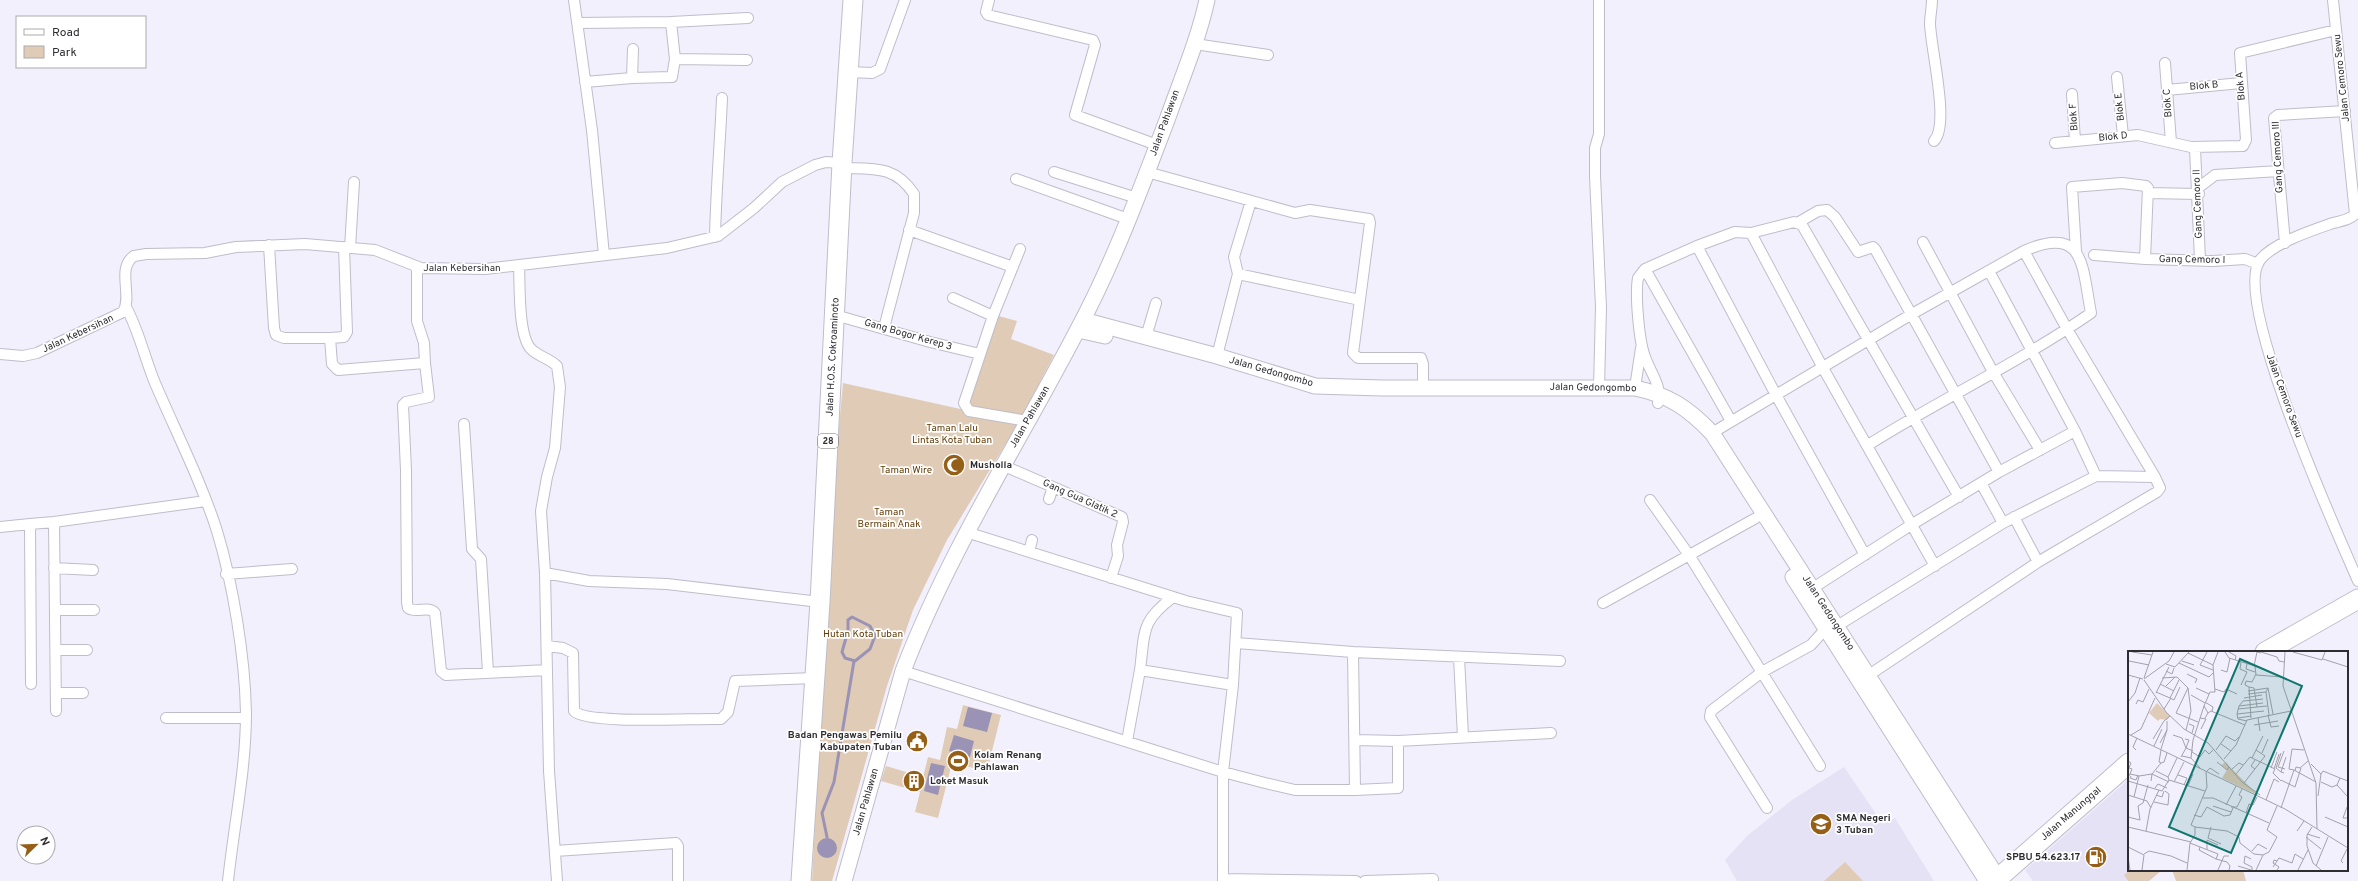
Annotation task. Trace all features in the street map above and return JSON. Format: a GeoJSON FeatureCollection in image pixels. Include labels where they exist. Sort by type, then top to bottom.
{"type":"FeatureCollection","features":[{"type":"Feature","properties":{"kind":"highway","name":"Jalan H.O.S. Cokroaminoto"},"geometry":{"type":"LineString","coordinates":[[800,881],[820,602],[842,165],[853,0]]}},
{"type":"Feature","properties":{"kind":"highway"},"geometry":{"type":"LineString","coordinates":[[2267,651],[2358,599]]}},
{"type":"Feature","properties":{"kind":"highway","name":"Jalan Manunggal"},"geometry":{"type":"LineString","coordinates":[[1994,880],[2128,764]]}},
{"type":"Feature","properties":{"kind":"street"},"geometry":{"type":"LineString","coordinates":[[574,0],[584,82],[592,130],[604,255]]}},
{"type":"Feature","properties":{"kind":"street"},"geometry":{"type":"LineString","coordinates":[[848,72],[872,73],[880,69],[905,0]]}},
{"type":"Feature","properties":{"kind":"street"},"geometry":{"type":"LineString","coordinates":[[988,0],[986,12],[988,15],[1093,40],[1095,45],[1075,115],[1157,145]]}},
{"type":"Feature","properties":{"kind":"street","name":"Jalan Pahlawan"},"geometry":{"type":"LineString","coordinates":[[844,881],[903,671],[928,610],[966,532],[1081,325],[1137,198],[1195,44],[1207,0]]}},
{"type":"Feature","properties":{"kind":"street"},"geometry":{"type":"LineString","coordinates":[[1599,0],[1599,134],[1595,148],[1601,307],[1599,388]]}},
{"type":"Feature","properties":{"kind":"street"},"geometry":{"type":"LineString","coordinates":[[1932,0],[1930,24],[1941,117],[1941,130],[1934,141]]}},
{"type":"Feature","properties":{"kind":"street","name":"Jalan Cemoro Sewu"},"geometry":{"type":"LineString","coordinates":[[2333,0],[2357,205],[2353,216],[2284,243],[2268,253],[2258,264],[2256,276],[2259,308],[2274,371],[2358,580]]}},
{"type":"Feature","properties":{"kind":"street"},"geometry":{"type":"LineString","coordinates":[[577,23],[671,22],[748,18]]}},
{"type":"Feature","properties":{"kind":"street"},"geometry":{"type":"LineString","coordinates":[[584,82],[632,78],[672,77],[675,58],[671,22]]}},
{"type":"Feature","properties":{"kind":"street","name":"Blok A"},"geometry":{"type":"LineString","coordinates":[[2171,142],[2195,148],[2239,146],[2245,144],[2240,52],[2336,30]]}},
{"type":"Feature","properties":{"kind":"street"},"geometry":{"type":"LineString","coordinates":[[1195,44],[1268,55]]}},
{"type":"Feature","properties":{"kind":"street"},"geometry":{"type":"LineString","coordinates":[[632,49],[632,78]]}},
{"type":"Feature","properties":{"kind":"street"},"geometry":{"type":"LineString","coordinates":[[675,58],[747,60]]}},
{"type":"Feature","properties":{"kind":"street","name":"Blok C"},"geometry":{"type":"LineString","coordinates":[[2165,63],[2171,142]]}},
{"type":"Feature","properties":{"kind":"street","name":"Blok E"},"geometry":{"type":"LineString","coordinates":[[2117,77],[2123,136]]}},
{"type":"Feature","properties":{"kind":"street","name":"Blok B"},"geometry":{"type":"LineString","coordinates":[[2167,90],[2241,83]]}},
{"type":"Feature","properties":{"kind":"street","name":"Blok F"},"geometry":{"type":"LineString","coordinates":[[2072,94],[2075,141]]}},
{"type":"Feature","properties":{"kind":"street"},"geometry":{"type":"LineString","coordinates":[[715,237],[716,179],[720,161],[722,98]]}},
{"type":"Feature","properties":{"kind":"street","name":"Gang Cemoro III"},"geometry":{"type":"LineString","coordinates":[[2284,243],[2275,117],[2345,112]]}},
{"type":"Feature","properties":{"kind":"street","name":"Blok D"},"geometry":{"type":"LineString","coordinates":[[2055,142],[2123,136],[2144,136],[2171,142]]}},
{"type":"Feature","properties":{"kind":"street","name":"Gang Cemoro II"},"geometry":{"type":"LineString","coordinates":[[2195,148],[2200,260]]}},
{"type":"Feature","properties":{"kind":"street","name":"Jalan Kebersihan"},"geometry":{"type":"LineString","coordinates":[[0,354],[23,356],[37,353],[117,316],[126,308],[126,266],[134,256],[146,254],[205,254],[236,247],[305,244],[375,250],[417,267],[438,270],[519,266],[667,248],[715,237],[754,208],[782,182],[815,165],[826,162],[889,171],[901,178],[914,194],[916,203],[884,328]]}},
{"type":"Feature","properties":{"kind":"street"},"geometry":{"type":"LineString","coordinates":[[2076,251],[2073,187],[2128,184],[2146,186],[2148,193],[2198,191],[2215,175],[2279,170]]}},
{"type":"Feature","properties":{"kind":"street"},"geometry":{"type":"LineString","coordinates":[[1054,172],[1137,198]]}},
{"type":"Feature","properties":{"kind":"street"},"geometry":{"type":"LineString","coordinates":[[1147,172],[1295,213],[1310,210],[1369,219],[1370,223],[1354,355],[1358,358],[1421,358],[1423,364],[1424,388]]}},
{"type":"Feature","properties":{"kind":"street"},"geometry":{"type":"LineString","coordinates":[[1016,179],[1128,220]]}},
{"type":"Feature","properties":{"kind":"street"},"geometry":{"type":"LineString","coordinates":[[269,245],[274,328],[276,335],[284,338],[344,338],[347,332],[347,248],[354,182]]}},
{"type":"Feature","properties":{"kind":"street","name":"Gang Cemoro I"},"geometry":{"type":"LineString","coordinates":[[2148,193],[2145,259],[2245,259],[2258,264]]}},
{"type":"Feature","properties":{"kind":"street"},"geometry":{"type":"LineString","coordinates":[[1217,356],[1238,274],[1234,257],[1251,201]]}},
{"type":"Feature","properties":{"kind":"street"},"geometry":{"type":"LineString","coordinates":[[1659,398],[1642,344],[1637,283],[1638,278],[1645,269],[1697,246],[1735,232],[1752,233],[1799,222],[1818,211],[1827,210],[1835,217],[1858,252],[1874,248],[1957,393],[1999,472]]}},
{"type":"Feature","properties":{"kind":"street"},"geometry":{"type":"LineString","coordinates":[[1799,222],[1870,341],[1959,496]]}},
{"type":"Feature","properties":{"kind":"street"},"geometry":{"type":"LineString","coordinates":[[909,230],[1013,267]]}},
{"type":"Feature","properties":{"kind":"street"},"geometry":{"type":"LineString","coordinates":[[1752,233],[1823,368],[1868,445],[1935,566]]}},
{"type":"Feature","properties":{"kind":"street"},"geometry":{"type":"LineString","coordinates":[[1923,242],[1993,372],[2040,450]]}},
{"type":"Feature","properties":{"kind":"street"},"geometry":{"type":"LineString","coordinates":[[1712,433],[1870,341],[1912,314],[2024,251],[2042,243],[2053,242],[2069,245],[2076,251],[2080,259],[2091,313],[2032,350],[1913,417],[1868,445]]}},
{"type":"Feature","properties":{"kind":"street"},"geometry":{"type":"LineString","coordinates":[[1697,246],[1776,396],[1865,555]]}},
{"type":"Feature","properties":{"kind":"street"},"geometry":{"type":"LineString","coordinates":[[1020,249],[993,316],[965,398],[967,410],[1028,421]]}},
{"type":"Feature","properties":{"kind":"street"},"geometry":{"type":"LineString","coordinates":[[1869,675],[2038,562],[2157,492],[2160,488],[2155,477],[2067,329],[2024,251]]}},
{"type":"Feature","properties":{"kind":"street"},"geometry":{"type":"LineString","coordinates":[[2094,255],[2145,259]]}},
{"type":"Feature","properties":{"kind":"street"},"geometry":{"type":"LineString","coordinates":[[519,266],[525,338],[535,353],[557,366],[560,387],[555,448],[547,477],[541,511],[541,539],[545,573],[549,771],[557,881]]}},
{"type":"Feature","properties":{"kind":"street"},"geometry":{"type":"LineString","coordinates":[[417,267],[417,321],[424,343],[429,397],[406,402],[403,405],[407,606],[412,610],[434,611],[440,667],[443,674],[547,670]]}},
{"type":"Feature","properties":{"kind":"street"},"geometry":{"type":"LineString","coordinates":[[1645,269],[1731,421]]}},
{"type":"Feature","properties":{"kind":"street"},"geometry":{"type":"LineString","coordinates":[[1989,272],[2075,430],[2096,476]]}},
{"type":"Feature","properties":{"kind":"street"},"geometry":{"type":"LineString","coordinates":[[1238,274],[1360,300]]}},
{"type":"Feature","properties":{"kind":"street"},"geometry":{"type":"LineString","coordinates":[[953,298],[993,316]]}},
{"type":"Feature","properties":{"kind":"street"},"geometry":{"type":"LineString","coordinates":[[1146,337],[1156,303]]}},
{"type":"Feature","properties":{"kind":"street"},"geometry":{"type":"LineString","coordinates":[[126,308],[144,358],[206,501],[217,532],[226,574],[242,666],[245,718],[239,792],[228,881]]}},
{"type":"Feature","properties":{"kind":"street","name":"Gang Bogor Kerep 3"},"geometry":{"type":"LineString","coordinates":[[835,315],[930,342],[980,354]]}},
{"type":"Feature","properties":{"kind":"street","name":"Jalan Gedongombo"},"geometry":{"type":"LineString","coordinates":[[1081,325],[1146,337],[1217,356],[1315,386],[1376,392],[1628,395],[1659,398],[1681,415],[1698,432],[1756,518],[1869,675],[1994,880]]}},
{"type":"Feature","properties":{"kind":"street","name":"Jalan Gedongombo"},"geometry":{"type":"LineString","coordinates":[[1081,325],[1314,394],[1327,396],[1424,388],[1635,388],[1686,409],[1712,433],[1813,588],[1832,625],[1994,880]]}},
{"type":"Feature","properties":{"kind":"street"},"geometry":{"type":"LineString","coordinates":[[330,338],[332,364],[338,370],[425,363]]}},
{"type":"Feature","properties":{"kind":"street"},"geometry":{"type":"LineString","coordinates":[[1635,388],[1642,344]]}},
{"type":"Feature","properties":{"kind":"street"},"geometry":{"type":"LineString","coordinates":[[464,424],[472,549],[481,559],[488,672]]}},
{"type":"Feature","properties":{"kind":"street"},"geometry":{"type":"LineString","coordinates":[[1813,588],[1911,524],[1999,472],[2075,430]]}},
{"type":"Feature","properties":{"kind":"street","name":"Gang Gua Glatik 2"},"geometry":{"type":"LineString","coordinates":[[1002,465],[1122,517],[1123,522],[1117,545],[1118,556],[1111,578]]}},
{"type":"Feature","properties":{"kind":"street"},"geometry":{"type":"LineString","coordinates":[[1766,808],[1710,717],[1711,711],[1716,706],[1762,672],[1810,646],[1832,625],[1935,566],[2014,517],[2096,476],[2155,477]]}},
{"type":"Feature","properties":{"kind":"street"},"geometry":{"type":"LineString","coordinates":[[1981,483],[2003,523]]}},
{"type":"Feature","properties":{"kind":"street"},"geometry":{"type":"LineString","coordinates":[[1049,499],[1053,487]]}},
{"type":"Feature","properties":{"kind":"street"},"geometry":{"type":"LineString","coordinates":[[1650,500],[1689,556],[1820,766]]}},
{"type":"Feature","properties":{"kind":"street"},"geometry":{"type":"LineString","coordinates":[[0,527],[54,522],[206,501]]}},
{"type":"Feature","properties":{"kind":"street"},"geometry":{"type":"LineString","coordinates":[[2014,517],[2038,562]]}},
{"type":"Feature","properties":{"kind":"street"},"geometry":{"type":"LineString","coordinates":[[1603,603],[1756,518]]}},
{"type":"Feature","properties":{"kind":"street"},"geometry":{"type":"LineString","coordinates":[[54,522],[56,711]]}},
{"type":"Feature","properties":{"kind":"street"},"geometry":{"type":"LineString","coordinates":[[30,524],[31,684]]}},
{"type":"Feature","properties":{"kind":"street"},"geometry":{"type":"LineString","coordinates":[[966,532],[1173,597],[1236,612],[1236,643],[1233,685],[1223,772],[1223,880],[1356,881]]}},
{"type":"Feature","properties":{"kind":"street"},"geometry":{"type":"LineString","coordinates":[[1029,552],[1032,540]]}},
{"type":"Feature","properties":{"kind":"street"},"geometry":{"type":"LineString","coordinates":[[54,568],[94,570]]}},
{"type":"Feature","properties":{"kind":"street"},"geometry":{"type":"LineString","coordinates":[[226,574],[292,569]]}},
{"type":"Feature","properties":{"kind":"street"},"geometry":{"type":"LineString","coordinates":[[545,573],[588,581],[667,584],[820,602]]}},
{"type":"Feature","properties":{"kind":"street"},"geometry":{"type":"LineString","coordinates":[[1127,741],[1140,670],[1146,625],[1154,612],[1173,597]]}},
{"type":"Feature","properties":{"kind":"street"},"geometry":{"type":"LineString","coordinates":[[55,610],[94,610]]}},
{"type":"Feature","properties":{"kind":"street"},"geometry":{"type":"LineString","coordinates":[[1236,643],[1353,652],[1560,661]]}},
{"type":"Feature","properties":{"kind":"street"},"geometry":{"type":"LineString","coordinates":[[547,646],[563,648],[573,653],[574,711],[580,715],[624,720],[721,719],[728,712],[733,684],[736,681],[814,678]]}},
{"type":"Feature","properties":{"kind":"street"},"geometry":{"type":"LineString","coordinates":[[56,650],[87,650]]}},
{"type":"Feature","properties":{"kind":"street"},"geometry":{"type":"LineString","coordinates":[[1353,652],[1355,740],[1354,790]]}},
{"type":"Feature","properties":{"kind":"street"},"geometry":{"type":"LineString","coordinates":[[1459,657],[1463,737]]}},
{"type":"Feature","properties":{"kind":"street"},"geometry":{"type":"LineString","coordinates":[[1140,670],[1233,685]]}},
{"type":"Feature","properties":{"kind":"street"},"geometry":{"type":"LineString","coordinates":[[903,671],[1223,772],[1295,790],[1398,788],[1398,741]]}},
{"type":"Feature","properties":{"kind":"street"},"geometry":{"type":"LineString","coordinates":[[56,693],[83,693]]}},
{"type":"Feature","properties":{"kind":"street"},"geometry":{"type":"LineString","coordinates":[[166,718],[245,718]]}},
{"type":"Feature","properties":{"kind":"street"},"geometry":{"type":"LineString","coordinates":[[1355,740],[1398,741],[1551,733]]}},
{"type":"Feature","properties":{"kind":"street"},"geometry":{"type":"LineString","coordinates":[[555,851],[676,843],[678,846],[678,881]]}},
{"type":"Feature","properties":{"kind":"street"},"geometry":{"type":"LineString","coordinates":[[1365,881],[1433,880]]}},
{"type":"Feature","properties":{"kind":"shaded area"},"geometry":{"type":"Polygon","coordinates":[[[968,707],[992,713],[987,732],[963,726],[968,707]]]}},
{"type":"Feature","properties":{"kind":"shaded area"},"geometry":{"type":"Polygon","coordinates":[[[954,735],[974,741],[970,757],[949,751],[954,735]]]}},
{"type":"Feature","properties":{"kind":"shaded area"},"geometry":{"type":"Polygon","coordinates":[[[931,763],[945,766],[938,795],[924,791],[931,763]]]}},
{"type":"Feature","properties":{"kind":"shaded area","name":"SMA Negeri 3 Tuban"},"geometry":{"type":"Polygon","coordinates":[[[1844,767],[1883,824],[1895,818],[1934,881],[1737,881],[1725,860],[1747,836],[1792,800],[1844,767]]]}},
{"type":"Feature","properties":{"kind":"shaded area"},"geometry":{"type":"Polygon","coordinates":[[[2128,780],[2128,871],[2161,871],[2149,881],[2033,881],[2025,870],[2128,780]]]}},
{"type":"Feature","properties":{"kind":"shaded area"},"geometry":{"type":"Polygon","coordinates":[[[827,838],[834,841],[837,848],[834,855],[827,858],[820,855],[817,848],[820,841],[827,838]]]}},
{"type":"Feature","properties":{"kind":"green space"},"geometry":{"type":"Polygon","coordinates":[[[995,315],[1017,321],[1011,339],[1054,355],[1022,416],[974,409],[967,402],[995,315]]]}},
{"type":"Feature","properties":{"kind":"green space","name":"Taman Wire"},"geometry":{"type":"Polygon","coordinates":[[[843,383],[1019,422],[947,540],[913,610],[887,686],[832,881],[812,881],[829,570],[837,445],[843,383]]]}},
{"type":"Feature","properties":{"kind":"green space","name":"Kolam Renang Pahlawan"},"geometry":{"type":"Polygon","coordinates":[[[963,705],[1001,715],[987,771],[952,763],[938,818],[915,812],[920,792],[881,781],[886,766],[923,777],[928,757],[940,760],[947,727],[957,729],[963,705]]]}},
{"type":"Feature","properties":{"kind":"green space"},"geometry":{"type":"Polygon","coordinates":[[[1845,862],[1863,881],[1824,881],[1845,862]]]}},
{"type":"Feature","properties":{"kind":"green space"},"geometry":{"type":"Polygon","coordinates":[[[2129,871],[2161,871],[2149,881],[2128,881],[2124,875],[2129,871]]]}},
{"type":"Feature","properties":{"kind":"green space"},"geometry":{"type":"Polygon","coordinates":[[[2172,871],[2243,871],[2246,881],[2176,881],[2172,871]]]}},
{"type":"Feature","properties":{"kind":"waterway"},"geometry":{"type":"LineString","coordinates":[[852,617],[870,626],[875,636],[870,649],[855,661],[845,658],[842,652],[848,631],[848,620],[852,617]]}},
{"type":"Feature","properties":{"kind":"waterway"},"geometry":{"type":"LineString","coordinates":[[827,837],[822,813],[834,782],[854,661]]}},
{"type":"Feature","properties":{"kind":"place","name":"Musholla"},"geometry":{"type":"Point","coordinates":[954,465]}},
{"type":"Feature","properties":{"kind":"place","name":"Badan Pengawas Pemilu Kabupaten Tuban"},"geometry":{"type":"Point","coordinates":[917,741]}},
{"type":"Feature","properties":{"kind":"place","name":"Kolam Renang Pahlawan"},"geometry":{"type":"Point","coordinates":[958,761]}},
{"type":"Feature","properties":{"kind":"place","name":"Loket Masuk"},"geometry":{"type":"Point","coordinates":[914,781]}},
{"type":"Feature","properties":{"kind":"place","name":"SMA Negeri 3 Tuban"},"geometry":{"type":"Point","coordinates":[1821,824]}},
{"type":"Feature","properties":{"kind":"place","name":"SPBU 54.623.17"},"geometry":{"type":"Point","coordinates":[2096,857]}},
{"type":"Feature","properties":{"kind":"park label","name":"Taman Lalu Lintas Kota Tuban"},"geometry":{"type":"Point","coordinates":[952,434]}},
{"type":"Feature","properties":{"kind":"park label","name":"Taman Bermain Anak"},"geometry":{"type":"Point","coordinates":[889,518]}},
{"type":"Feature","properties":{"kind":"park label","name":"Hutan Kota Tuban"},"geometry":{"type":"Point","coordinates":[863,634]}}]}
